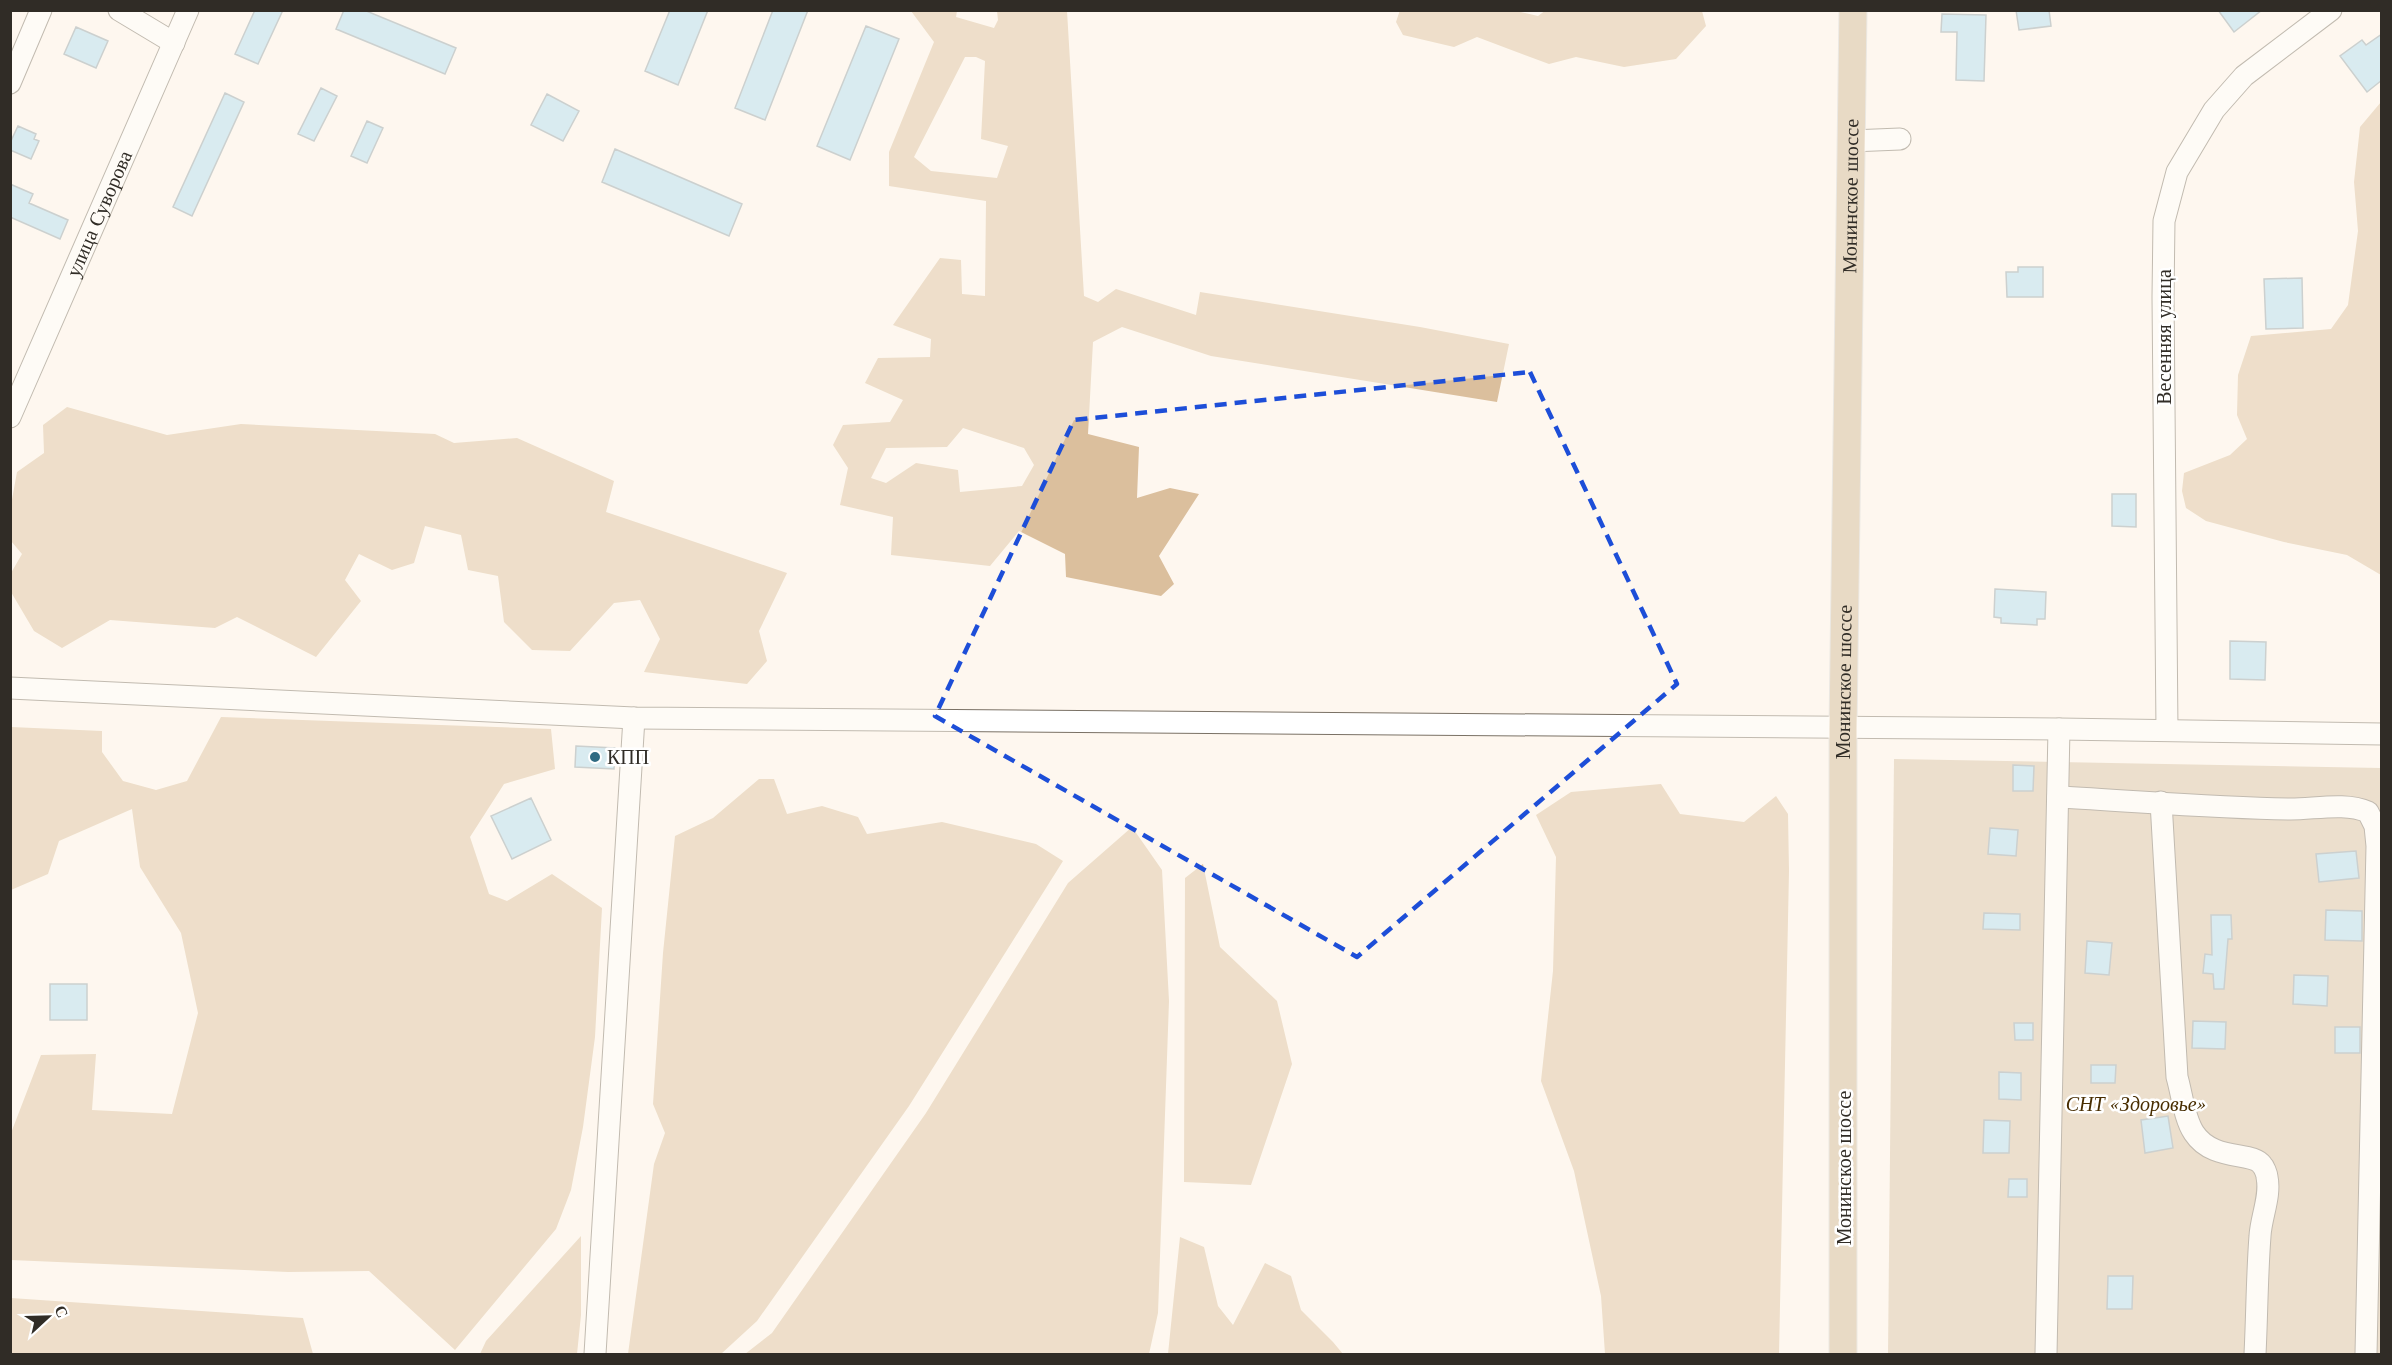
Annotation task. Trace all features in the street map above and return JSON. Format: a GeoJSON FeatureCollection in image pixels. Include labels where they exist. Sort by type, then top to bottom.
{"type":"FeatureCollection","features":[{"type":"Feature","properties":{"kind":"main road","name":"Монинское шоссе"},"geometry":{"type":"LineString","coordinates":[[1844,1354],[1843,728],[1853,10]]}},
{"type":"Feature","properties":{"kind":"street"},"geometry":{"type":"LineString","coordinates":[[10,83],[41,10]]}},
{"type":"Feature","properties":{"kind":"street"},"geometry":{"type":"LineString","coordinates":[[119,10],[174,43]]}},
{"type":"Feature","properties":{"kind":"street","name":"улица Суворова"},"geometry":{"type":"LineString","coordinates":[[10,417],[188,10]]}},
{"type":"Feature","properties":{"kind":"street","name":"Весенняя улица"},"geometry":{"type":"LineString","coordinates":[[2167,730],[2164,221],[2178,172],[2214,110],[2244,76],[2331,10]]}},
{"type":"Feature","properties":{"kind":"street"},"geometry":{"type":"LineString","coordinates":[[1851,141],[1900,139]]}},
{"type":"Feature","properties":{"kind":"street"},"geometry":{"type":"LineString","coordinates":[[10,688],[634,718],[2059,729],[2382,734]]}},
{"type":"Feature","properties":{"kind":"street"},"geometry":{"type":"LineString","coordinates":[[595,1354],[634,718]]}},
{"type":"Feature","properties":{"kind":"street"},"geometry":{"type":"LineString","coordinates":[[2046,1354],[2059,729]]}},
{"type":"Feature","properties":{"kind":"street"},"geometry":{"type":"LineString","coordinates":[[2058,797],[2291,809],[2375,809],[2377,846],[2366,1354]]}},
{"type":"Feature","properties":{"kind":"street"},"geometry":{"type":"LineString","coordinates":[[2161,802],[2177,1077],[2187,1113],[2193,1132],[2200,1141],[2216,1152],[2253,1158],[2261,1163],[2267,1177],[2267,1194],[2260,1233],[2255,1354]]}},
{"type":"Feature","properties":{"kind":"highlighted area"},"geometry":{"type":"Polygon","coordinates":[[[1530,372],[1677,684],[1357,957],[935,716],[1074,420],[1530,372]]]}},
{"type":"Feature","properties":{"kind":"green space","name":"СНТ «Здоровье»"},"geometry":{"type":"Polygon","coordinates":[[[1894,759],[2381,768],[2381,1354],[1888,1354],[1894,759]]]}},
{"type":"Feature","properties":{"kind":"shaded area"},"geometry":{"type":"Polygon","coordinates":[[[1400,10],[1512,10],[1538,16],[1546,10],[1702,11],[1706,26],[1676,59],[1624,67],[1576,57],[1549,64],[1477,37],[1454,47],[1403,35],[1396,22],[1400,10]]]}},
{"type":"Feature","properties":{"kind":"shaded area"},"geometry":{"type":"Polygon","coordinates":[[[911,11],[957,11],[956,17],[994,28],[998,20],[997,11],[1067,11],[1084,296],[1098,302],[1116,289],[1196,315],[1200,292],[1420,327],[1509,344],[1497,402],[1211,356],[1122,327],[1093,342],[1088,434],[1139,447],[1137,498],[1170,488],[1199,494],[1159,556],[1174,584],[1161,596],[1066,577],[1065,554],[1019,531],[990,566],[891,555],[893,517],[840,505],[848,468],[833,445],[843,425],[890,422],[903,400],[865,383],[878,358],[930,357],[931,339],[893,325],[940,258],[961,260],[962,294],[985,296],[986,201],[889,186],[889,152],[934,42],[911,11]],[[965,57],[914,157],[931,171],[997,178],[1008,146],[981,139],[985,61],[976,57],[965,57]],[[963,428],[947,447],[886,448],[871,478],[886,483],[916,463],[958,470],[960,492],[1022,486],[1034,465],[1024,448],[963,428]]]}},
{"type":"Feature","properties":{"kind":"shaded area"},"geometry":{"type":"Polygon","coordinates":[[[2381,102],[2381,575],[2347,555],[2284,542],[2206,521],[2186,508],[2182,491],[2184,473],[2230,455],[2247,439],[2237,415],[2238,375],[2251,336],[2331,329],[2348,305],[2358,231],[2354,182],[2360,127],[2381,102]]]}},
{"type":"Feature","properties":{"kind":"shaded area"},"geometry":{"type":"Polygon","coordinates":[[[67,407],[167,435],[241,424],[435,434],[454,443],[517,438],[614,481],[606,512],[787,573],[759,631],[767,661],[747,684],[644,672],[660,639],[640,600],[614,603],[570,651],[532,650],[504,622],[498,576],[468,570],[461,535],[425,526],[414,563],[392,570],[359,554],[345,580],[361,601],[316,657],[237,617],[215,628],[110,620],[62,648],[34,631],[11,592],[11,573],[22,554],[11,541],[11,505],[17,472],[44,453],[43,425],[67,407]]]}},
{"type":"Feature","properties":{"kind":"shaded area"},"geometry":{"type":"Polygon","coordinates":[[[221,717],[551,729],[555,769],[504,784],[470,837],[489,894],[507,901],[552,874],[602,908],[595,1037],[583,1127],[571,1190],[556,1229],[455,1350],[369,1271],[288,1272],[11,1260],[11,1133],[41,1055],[96,1054],[92,1110],[172,1114],[198,1013],[181,933],[140,867],[132,809],[59,841],[48,874],[11,890],[11,727],[102,731],[102,752],[123,781],[156,790],[187,781],[221,717]]]}},
{"type":"Feature","properties":{"kind":"shaded area"},"geometry":{"type":"Polygon","coordinates":[[[759,779],[774,779],[787,814],[822,806],[858,817],[867,834],[942,822],[1036,844],[1063,861],[909,1106],[757,1321],[721,1354],[628,1354],[654,1164],[665,1133],[653,1104],[663,953],[675,836],[713,818],[759,779]]]}},
{"type":"Feature","properties":{"kind":"shaded area"},"geometry":{"type":"Polygon","coordinates":[[[1661,784],[1680,814],[1744,822],[1776,796],[1788,814],[1789,871],[1779,1354],[1605,1354],[1601,1296],[1574,1171],[1541,1081],[1553,971],[1556,857],[1536,815],[1571,792],[1661,784]]]}},
{"type":"Feature","properties":{"kind":"shaded area"},"geometry":{"type":"Polygon","coordinates":[[[1132,827],[1162,870],[1169,1001],[1158,1313],[1149,1354],[745,1354],[772,1333],[926,1113],[1068,883],[1132,827]]]}},
{"type":"Feature","properties":{"kind":"shaded area"},"geometry":{"type":"Polygon","coordinates":[[[1203,864],[1220,947],[1277,1001],[1292,1064],[1251,1185],[1184,1182],[1185,878],[1203,864]]]}},
{"type":"Feature","properties":{"kind":"shaded area"},"geometry":{"type":"Polygon","coordinates":[[[581,1236],[581,1315],[577,1354],[480,1354],[486,1341],[581,1236]]]}},
{"type":"Feature","properties":{"kind":"shaded area"},"geometry":{"type":"Polygon","coordinates":[[[1180,1237],[1204,1247],[1218,1306],[1233,1325],[1265,1263],[1291,1276],[1301,1310],[1343,1354],[1168,1354],[1180,1237]]]}},
{"type":"Feature","properties":{"kind":"shaded area"},"geometry":{"type":"Polygon","coordinates":[[[11,1298],[303,1318],[313,1354],[11,1354],[11,1298]]]}},
{"type":"Feature","properties":{"kind":"building"},"geometry":{"type":"Polygon","coordinates":[[[255,10],[283,10],[258,64],[235,54],[255,10]]]}},
{"type":"Feature","properties":{"kind":"building"},"geometry":{"type":"Polygon","coordinates":[[[344,10],[364,10],[456,48],[445,74],[336,29],[344,10]]]}},
{"type":"Feature","properties":{"kind":"building"},"geometry":{"type":"Polygon","coordinates":[[[670,10],[708,10],[678,85],[645,71],[670,10]]]}},
{"type":"Feature","properties":{"kind":"building"},"geometry":{"type":"Polygon","coordinates":[[[773,10],[808,10],[765,120],[735,108],[773,10]]]}},
{"type":"Feature","properties":{"kind":"building"},"geometry":{"type":"Polygon","coordinates":[[[2016,10],[2049,10],[2051,26],[2019,30],[2016,10]]]}},
{"type":"Feature","properties":{"kind":"building"},"geometry":{"type":"Polygon","coordinates":[[[2218,10],[2262,10],[2234,32],[2218,10]]]}},
{"type":"Feature","properties":{"kind":"building"},"geometry":{"type":"Polygon","coordinates":[[[1942,14],[1986,15],[1984,81],[1956,80],[1957,32],[1941,32],[1942,14]]]}},
{"type":"Feature","properties":{"kind":"building"},"geometry":{"type":"Polygon","coordinates":[[[866,26],[899,39],[850,160],[817,146],[866,26]]]}},
{"type":"Feature","properties":{"kind":"building"},"geometry":{"type":"Polygon","coordinates":[[[76,27],[108,41],[96,68],[64,54],[76,27]]]}},
{"type":"Feature","properties":{"kind":"building"},"geometry":{"type":"Polygon","coordinates":[[[2382,34],[2382,80],[2367,92],[2340,56],[2362,40],[2366,45],[2382,34]]]}},
{"type":"Feature","properties":{"kind":"building"},"geometry":{"type":"Polygon","coordinates":[[[321,88],[337,96],[314,141],[298,134],[321,88]]]}},
{"type":"Feature","properties":{"kind":"building"},"geometry":{"type":"Polygon","coordinates":[[[225,93],[244,102],[192,216],[173,207],[225,93]]]}},
{"type":"Feature","properties":{"kind":"building"},"geometry":{"type":"Polygon","coordinates":[[[547,94],[579,111],[563,141],[531,125],[547,94]]]}},
{"type":"Feature","properties":{"kind":"building"},"geometry":{"type":"Polygon","coordinates":[[[367,121],[383,128],[367,163],[351,156],[367,121]]]}},
{"type":"Feature","properties":{"kind":"building"},"geometry":{"type":"Polygon","coordinates":[[[18,126],[36,134],[34,139],[39,141],[31,159],[10,150],[10,143],[18,126]]]}},
{"type":"Feature","properties":{"kind":"building"},"geometry":{"type":"Polygon","coordinates":[[[615,149],[742,204],[729,236],[602,182],[615,149]]]}},
{"type":"Feature","properties":{"kind":"building"},"geometry":{"type":"Polygon","coordinates":[[[10,184],[33,194],[29,203],[68,220],[60,239],[10,217],[10,184]]]}},
{"type":"Feature","properties":{"kind":"building"},"geometry":{"type":"Polygon","coordinates":[[[2018,267],[2043,267],[2043,297],[2007,297],[2006,272],[2018,272],[2018,267]]]}},
{"type":"Feature","properties":{"kind":"building"},"geometry":{"type":"Polygon","coordinates":[[[2302,278],[2303,328],[2266,329],[2264,279],[2302,278]]]}},
{"type":"Feature","properties":{"kind":"building"},"geometry":{"type":"Polygon","coordinates":[[[2112,494],[2136,494],[2136,527],[2112,526],[2112,494]]]}},
{"type":"Feature","properties":{"kind":"building"},"geometry":{"type":"Polygon","coordinates":[[[1995,589],[2046,592],[2045,619],[2037,619],[2037,625],[2001,623],[2001,618],[1994,617],[1995,589]]]}},
{"type":"Feature","properties":{"kind":"building"},"geometry":{"type":"Polygon","coordinates":[[[2230,641],[2266,642],[2265,680],[2230,679],[2230,641]]]}},
{"type":"Feature","properties":{"kind":"building","name":"КПП"},"geometry":{"type":"Polygon","coordinates":[[[576,746],[615,748],[614,769],[575,767],[576,746]]]}},
{"type":"Feature","properties":{"kind":"building"},"geometry":{"type":"Polygon","coordinates":[[[2013,765],[2034,766],[2033,791],[2013,791],[2013,765]]]}},
{"type":"Feature","properties":{"kind":"building"},"geometry":{"type":"Polygon","coordinates":[[[531,798],[551,840],[512,859],[491,816],[531,798]]]}},
{"type":"Feature","properties":{"kind":"building"},"geometry":{"type":"Polygon","coordinates":[[[1990,828],[2018,830],[2016,856],[1988,854],[1990,828]]]}},
{"type":"Feature","properties":{"kind":"building"},"geometry":{"type":"Polygon","coordinates":[[[2356,851],[2359,878],[2319,882],[2316,854],[2356,851]]]}},
{"type":"Feature","properties":{"kind":"building"},"geometry":{"type":"Polygon","coordinates":[[[2326,910],[2362,911],[2362,941],[2325,940],[2326,910]]]}},
{"type":"Feature","properties":{"kind":"building"},"geometry":{"type":"Polygon","coordinates":[[[1984,913],[2020,914],[2020,930],[1983,929],[1984,913]]]}},
{"type":"Feature","properties":{"kind":"building"},"geometry":{"type":"Polygon","coordinates":[[[2211,915],[2231,915],[2232,939],[2228,939],[2224,989],[2214,989],[2213,974],[2203,973],[2205,954],[2212,955],[2211,915]]]}},
{"type":"Feature","properties":{"kind":"building"},"geometry":{"type":"Polygon","coordinates":[[[2087,941],[2112,943],[2109,975],[2085,973],[2087,941]]]}},
{"type":"Feature","properties":{"kind":"building"},"geometry":{"type":"Polygon","coordinates":[[[2294,975],[2328,976],[2327,1006],[2293,1004],[2294,975]]]}},
{"type":"Feature","properties":{"kind":"building"},"geometry":{"type":"Polygon","coordinates":[[[50,984],[87,984],[87,1020],[50,1020],[50,984]]]}},
{"type":"Feature","properties":{"kind":"building"},"geometry":{"type":"Polygon","coordinates":[[[2193,1021],[2226,1022],[2225,1049],[2192,1048],[2193,1021]]]}},
{"type":"Feature","properties":{"kind":"building"},"geometry":{"type":"Polygon","coordinates":[[[2014,1023],[2033,1023],[2033,1040],[2015,1040],[2014,1023]]]}},
{"type":"Feature","properties":{"kind":"building"},"geometry":{"type":"Polygon","coordinates":[[[2335,1027],[2360,1027],[2360,1053],[2335,1053],[2335,1027]]]}},
{"type":"Feature","properties":{"kind":"building"},"geometry":{"type":"Polygon","coordinates":[[[2091,1065],[2116,1065],[2115,1083],[2091,1083],[2091,1065]]]}},
{"type":"Feature","properties":{"kind":"building"},"geometry":{"type":"Polygon","coordinates":[[[1999,1072],[2021,1073],[2021,1100],[1999,1099],[1999,1072]]]}},
{"type":"Feature","properties":{"kind":"building"},"geometry":{"type":"Polygon","coordinates":[[[2168,1116],[2173,1148],[2145,1153],[2141,1120],[2168,1116]]]}},
{"type":"Feature","properties":{"kind":"building"},"geometry":{"type":"Polygon","coordinates":[[[1984,1120],[2010,1121],[2009,1153],[1983,1153],[1984,1120]]]}},
{"type":"Feature","properties":{"kind":"building"},"geometry":{"type":"Polygon","coordinates":[[[2009,1179],[2027,1179],[2027,1197],[2008,1197],[2009,1179]]]}},
{"type":"Feature","properties":{"kind":"building"},"geometry":{"type":"Polygon","coordinates":[[[2108,1276],[2133,1276],[2132,1309],[2107,1309],[2108,1276]]]}},
{"type":"Feature","properties":{"kind":"place","name":"КПП"},"geometry":{"type":"Point","coordinates":[595,757]}}]}
